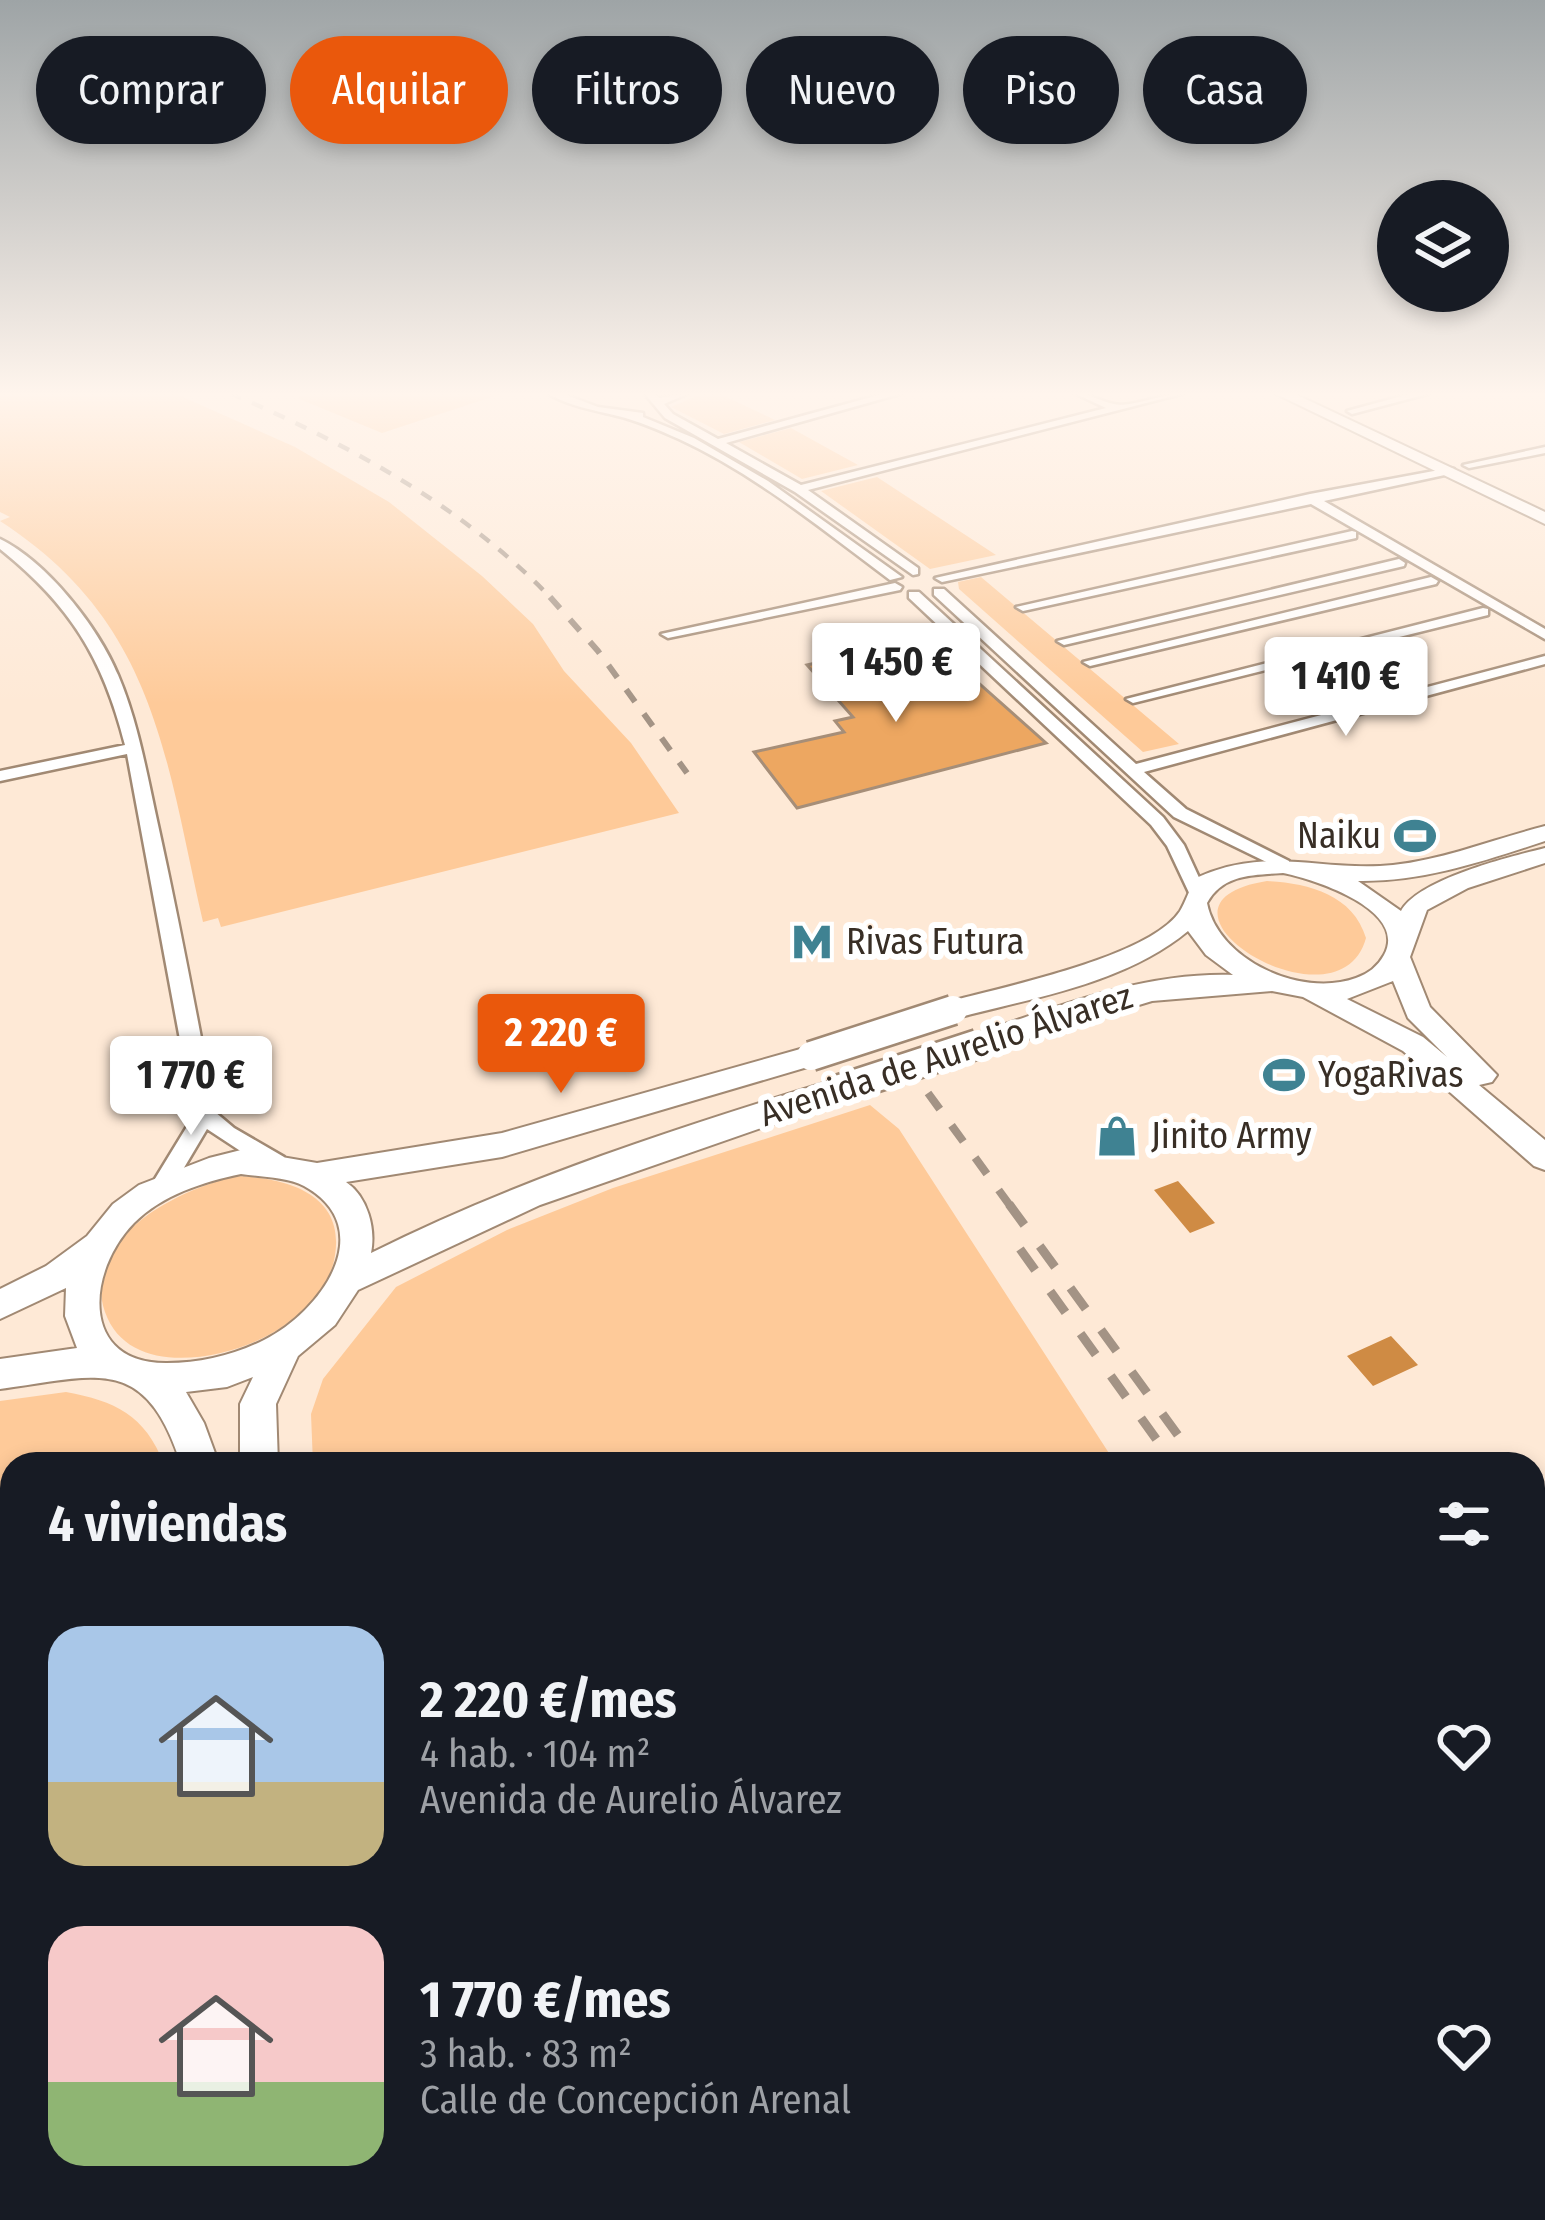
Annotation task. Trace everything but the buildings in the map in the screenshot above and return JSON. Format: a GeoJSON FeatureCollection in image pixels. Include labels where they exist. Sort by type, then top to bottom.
{"type":"FeatureCollection","features":[{"type":"Feature","properties":{"kind":"main road"},"geometry":{"type":"LineString","coordinates":[[1501,497],[1545,519]]}},
{"type":"Feature","properties":{"kind":"main road"},"geometry":{"type":"LineString","coordinates":[[1545,833],[1403,874],[1283,865],[1239,868],[1216,876],[1195,904],[1200,935],[1219,956],[1249,975],[1295,989],[1414,1044],[1545,1158]]}},
{"type":"Feature","properties":{"kind":"main road"},"geometry":{"type":"LineString","coordinates":[[1295,989],[1364,986],[1385,975],[1417,905],[1459,883],[1545,855]]}},
{"type":"Feature","properties":{"kind":"main road"},"geometry":{"type":"LineString","coordinates":[[1313,870],[1372,897],[1391,917],[1418,1011],[1436,1034],[1545,1130]]}},
{"type":"Feature","properties":{"kind":"main road","name":"Avenida de Aurelio Álvarez"},"geometry":{"type":"LineString","coordinates":[[318,1175],[502,1145],[811,1055],[1140,950],[1172,932],[1195,904]]}},
{"type":"Feature","properties":{"kind":"main road","name":"Avenida de Aurelio Álvarez"},"geometry":{"type":"LineString","coordinates":[[351,1279],[479,1213],[545,1187],[1123,995],[1171,984],[1224,982],[1295,989]]}},
{"type":"Feature","properties":{"kind":"main road"},"geometry":{"type":"LineString","coordinates":[[0,1305],[58,1276],[124,1213],[161,1187],[202,1170],[241,1162],[276,1162],[318,1175],[341,1193],[355,1218],[359,1246],[351,1279],[330,1311],[283,1350],[227,1374],[157,1379],[107,1359],[91,1344],[78,1299],[84,1270],[100,1240]]}},
{"type":"Feature","properties":{"kind":"main road"},"geometry":{"type":"LineString","coordinates":[[259,1452],[258,1404],[283,1350]]}},
{"type":"Feature","properties":{"kind":"main road"},"geometry":{"type":"LineString","coordinates":[[0,1374],[107,1359]]}},
{"type":"Feature","properties":{"kind":"main road"},"geometry":{"type":"LineString","coordinates":[[157,1379],[186,1424],[196,1452]]}},
{"type":"Feature","properties":{"kind":"street"},"geometry":{"type":"LineString","coordinates":[[781,497],[914,595],[1157,821],[1175,844],[1195,904]]}},
{"type":"Feature","properties":{"kind":"street"},"geometry":{"type":"LineString","coordinates":[[811,497],[913,571],[940,585],[1180,813],[1283,865]]}},
{"type":"Feature","properties":{"kind":"street"},"geometry":{"type":"LineString","coordinates":[[914,595],[1317,497]]}},
{"type":"Feature","properties":{"kind":"street"},"geometry":{"type":"LineString","coordinates":[[1310,498],[1545,634]]}},
{"type":"Feature","properties":{"kind":"street"},"geometry":{"type":"LineString","coordinates":[[1023,607],[1352,535]]}},
{"type":"Feature","properties":{"kind":"street"},"geometry":{"type":"LineString","coordinates":[[0,543],[56,591],[86,630],[110,673],[133,748],[178,950],[205,1115],[226,1134],[276,1162]]}},
{"type":"Feature","properties":{"kind":"street"},"geometry":{"type":"LineString","coordinates":[[1064,641],[1400,563]]}},
{"type":"Feature","properties":{"kind":"street"},"geometry":{"type":"LineString","coordinates":[[668,634],[895,582],[913,571]]}},
{"type":"Feature","properties":{"kind":"street"},"geometry":{"type":"LineString","coordinates":[[1090,662],[1431,581]]}},
{"type":"Feature","properties":{"kind":"street"},"geometry":{"type":"LineString","coordinates":[[1133,699],[1483,612]]}},
{"type":"Feature","properties":{"kind":"street"},"geometry":{"type":"LineString","coordinates":[[1133,770],[1545,660]]}},
{"type":"Feature","properties":{"kind":"street"},"geometry":{"type":"LineString","coordinates":[[0,776],[133,748]]}},
{"type":"Feature","properties":{"kind":"street"},"geometry":{"type":"LineString","coordinates":[[161,1187],[205,1115]]}},
{"type":"Feature","properties":{"kind":"shaded area"},"geometry":{"type":"Polygon","coordinates":[[[0,497],[380,497],[482,576],[533,624],[564,671],[631,743],[679,813],[221,927],[218,918],[203,922],[163,749],[123,648],[92,603],[52,560],[0,521],[10,517],[0,512],[0,497]]]}},
{"type":"Feature","properties":{"kind":"shaded area"},"geometry":{"type":"Polygon","coordinates":[[[829,497],[907,497],[996,555],[930,569],[829,497]]]}},
{"type":"Feature","properties":{"kind":"shaded area"},"geometry":{"type":"Polygon","coordinates":[[[981,577],[1179,744],[1143,752],[959,589],[958,582],[981,577]]]}},
{"type":"Feature","properties":{"kind":"shaded area"},"geometry":{"type":"Polygon","coordinates":[[[1267,881],[1312,888],[1351,911],[1366,938],[1348,965],[1319,975],[1285,970],[1252,956],[1227,936],[1218,914],[1229,894],[1267,881]]]}},
{"type":"Feature","properties":{"kind":"shaded area"},"geometry":{"type":"Polygon","coordinates":[[[870,1105],[899,1129],[1108,1452],[313,1452],[311,1414],[323,1379],[396,1287],[507,1230],[613,1188],[870,1105]]]}},
{"type":"Feature","properties":{"kind":"shaded area"},"geometry":{"type":"Polygon","coordinates":[[[237,1176],[274,1180],[321,1203],[336,1234],[333,1266],[323,1287],[291,1321],[239,1348],[186,1358],[137,1349],[118,1334],[105,1312],[101,1285],[107,1261],[141,1220],[190,1192],[237,1176]]]}},
{"type":"Feature","properties":{"kind":"shaded area"},"geometry":{"type":"Polygon","coordinates":[[[1178,1181],[1215,1223],[1190,1233],[1154,1190],[1178,1181]]]}},
{"type":"Feature","properties":{"kind":"shaded area"},"geometry":{"type":"Polygon","coordinates":[[[1391,1336],[1418,1365],[1373,1386],[1347,1356],[1391,1336]]]}},
{"type":"Feature","properties":{"kind":"shaded area"},"geometry":{"type":"Polygon","coordinates":[[[66,1392],[99,1400],[138,1422],[158,1452],[0,1452],[0,1401],[66,1392]]]}},
{"type":"Feature","properties":{"kind":"railway"},"geometry":{"type":"LineString","coordinates":[[428,497],[481,535],[551,598]]}},
{"type":"Feature","properties":{"kind":"railway"},"geometry":{"type":"LineString","coordinates":[[551,598],[598,651],[687,773]]}},
{"type":"Feature","properties":{"kind":"railway"},"geometry":{"type":"LineString","coordinates":[[928,1093],[1011,1207]]}},
{"type":"Feature","properties":{"kind":"railway"},"geometry":{"type":"LineString","coordinates":[[1009,1204],[1190,1452]]}},
{"type":"Feature","properties":{"kind":"railway"},"geometry":{"type":"LineString","coordinates":[[1020,1249],[1165,1452]]}},
{"type":"Feature","properties":{"kind":"place","name":"Naiku"},"geometry":{"type":"Point","coordinates":[1415,836]}},
{"type":"Feature","properties":{"kind":"place","name":"Rivas Futura"},"geometry":{"type":"Point","coordinates":[812,942]}},
{"type":"Feature","properties":{"kind":"place","name":"YogaRivas"},"geometry":{"type":"Point","coordinates":[1284,1075]}},
{"type":"Feature","properties":{"kind":"place","name":"Jinito Army"},"geometry":{"type":"Point","coordinates":[1117,1136]}}]}
